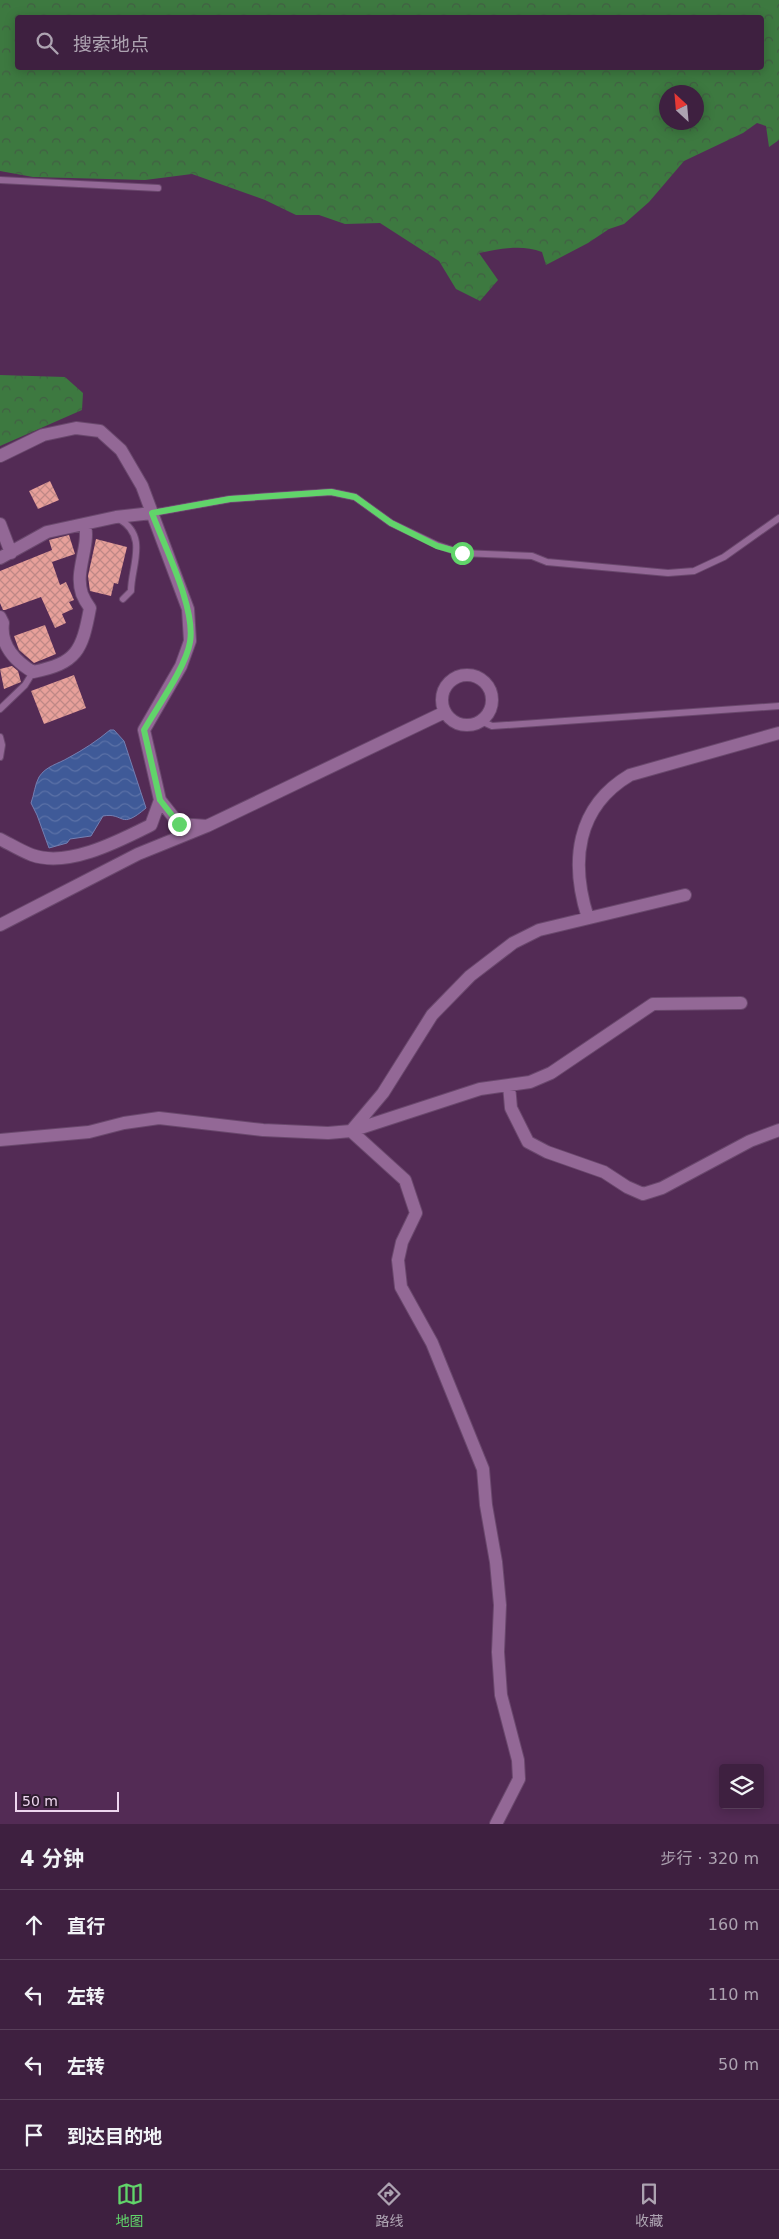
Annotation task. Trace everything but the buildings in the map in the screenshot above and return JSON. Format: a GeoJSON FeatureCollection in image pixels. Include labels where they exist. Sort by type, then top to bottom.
{"type":"FeatureCollection","features":[{"type":"Feature","properties":{"kind":"street"},"geometry":{"type":"LineString","coordinates":[[0,456],[43,435],[76,428],[100,431],[121,450],[142,486],[188,609],[190,641],[181,666],[144,730],[160,800],[179,824],[207,826]]}},
{"type":"Feature","properties":{"kind":"street"},"geometry":{"type":"LineString","coordinates":[[0,524],[6,555],[46,532],[116,517],[152,513]]}},
{"type":"Feature","properties":{"kind":"street"},"geometry":{"type":"LineString","coordinates":[[0,617],[3,623],[1,632],[6,647],[15,659],[33,672],[53,668],[68,661],[77,654],[86,630],[90,608],[82,594],[80,572],[87,546],[85,524]]}},
{"type":"Feature","properties":{"kind":"street"},"geometry":{"type":"LineString","coordinates":[[464,675],[473,676],[486,684],[492,700],[490,708],[481,721],[465,725],[450,718],[445,712],[442,696],[450,682],[464,675]]}},
{"type":"Feature","properties":{"kind":"street"},"geometry":{"type":"LineString","coordinates":[[0,925],[138,854],[207,826],[445,712]]}},
{"type":"Feature","properties":{"kind":"street"},"geometry":{"type":"LineString","coordinates":[[588,918],[581,896],[578,859],[582,831],[591,812],[616,783],[630,775],[779,733]]}},
{"type":"Feature","properties":{"kind":"street"},"geometry":{"type":"LineString","coordinates":[[0,839],[32,856],[52,858],[82,854],[119,841],[150,825],[160,800]]}},
{"type":"Feature","properties":{"kind":"street"},"geometry":{"type":"LineString","coordinates":[[351,1131],[383,1092],[432,1015],[470,976],[513,943],[539,930],[686,895]]}},
{"type":"Feature","properties":{"kind":"street"},"geometry":{"type":"LineString","coordinates":[[0,1140],[89,1132],[124,1123],[159,1118],[263,1130],[328,1133],[351,1131],[480,1089],[530,1082],[551,1073],[653,1004],[740,1003]]}},
{"type":"Feature","properties":{"kind":"street"},"geometry":{"type":"LineString","coordinates":[[509,1085],[510,1108],[528,1142],[547,1152],[604,1172],[626,1187],[643,1194],[662,1188],[750,1141],[779,1130]]}},
{"type":"Feature","properties":{"kind":"street"},"geometry":{"type":"LineString","coordinates":[[351,1131],[405,1180],[411,1195],[416,1214],[402,1242],[398,1260],[401,1287],[432,1343],[483,1469],[500,1605],[498,1652],[501,1694],[518,1760],[519,1779],[496,1824]]}},
{"type":"Feature","properties":{"kind":"lane"},"geometry":{"type":"LineString","coordinates":[[0,180],[158,188]]}},
{"type":"Feature","properties":{"kind":"lane"},"geometry":{"type":"LineString","coordinates":[[152,513],[230,499],[331,492],[355,497],[391,523],[437,546],[462,553],[532,556],[547,562],[668,573],[694,571],[724,557],[779,518]]}},
{"type":"Feature","properties":{"kind":"lane"},"geometry":{"type":"LineString","coordinates":[[116,517],[131,528],[136,542],[137,561],[131,581],[131,592],[123,599]]}},
{"type":"Feature","properties":{"kind":"lane"},"geometry":{"type":"LineString","coordinates":[[0,709],[25,685],[33,672]]}},
{"type":"Feature","properties":{"kind":"lane"},"geometry":{"type":"LineString","coordinates":[[481,721],[492,726],[779,706]]}},
{"type":"Feature","properties":{"kind":"lane"},"geometry":{"type":"LineString","coordinates":[[0,738],[2,745],[0,757]]}},
{"type":"Feature","properties":{"kind":"green space"},"geometry":{"type":"Polygon","coordinates":[[[0,0],[779,0],[779,140],[769,147],[766,126],[757,123],[743,133],[684,161],[649,202],[624,224],[609,229],[588,243],[546,265],[542,252],[526,248],[510,248],[479,253],[498,280],[480,301],[456,289],[439,261],[380,223],[345,224],[319,215],[296,215],[265,200],[192,174],[145,180],[33,177],[0,171],[0,0]]]}},
{"type":"Feature","properties":{"kind":"green space"},"geometry":{"type":"Polygon","coordinates":[[[0,375],[65,377],[83,393],[82,410],[0,446],[0,375]]]}},
{"type":"Feature","properties":{"kind":"water"},"geometry":{"type":"Polygon","coordinates":[[[110,730],[114,730],[124,741],[146,808],[126,820],[110,815],[103,816],[91,836],[70,839],[67,843],[49,848],[31,803],[39,777],[49,768],[84,749],[110,730]]]}},
{"type":"Feature","properties":{"kind":"route"},"geometry":{"type":"LineString","coordinates":[[179,824],[160,800],[144,730],[181,666],[190,641],[188,609],[152,513],[230,499],[331,492],[355,497],[391,523],[437,546],[462,553]]}}]}
